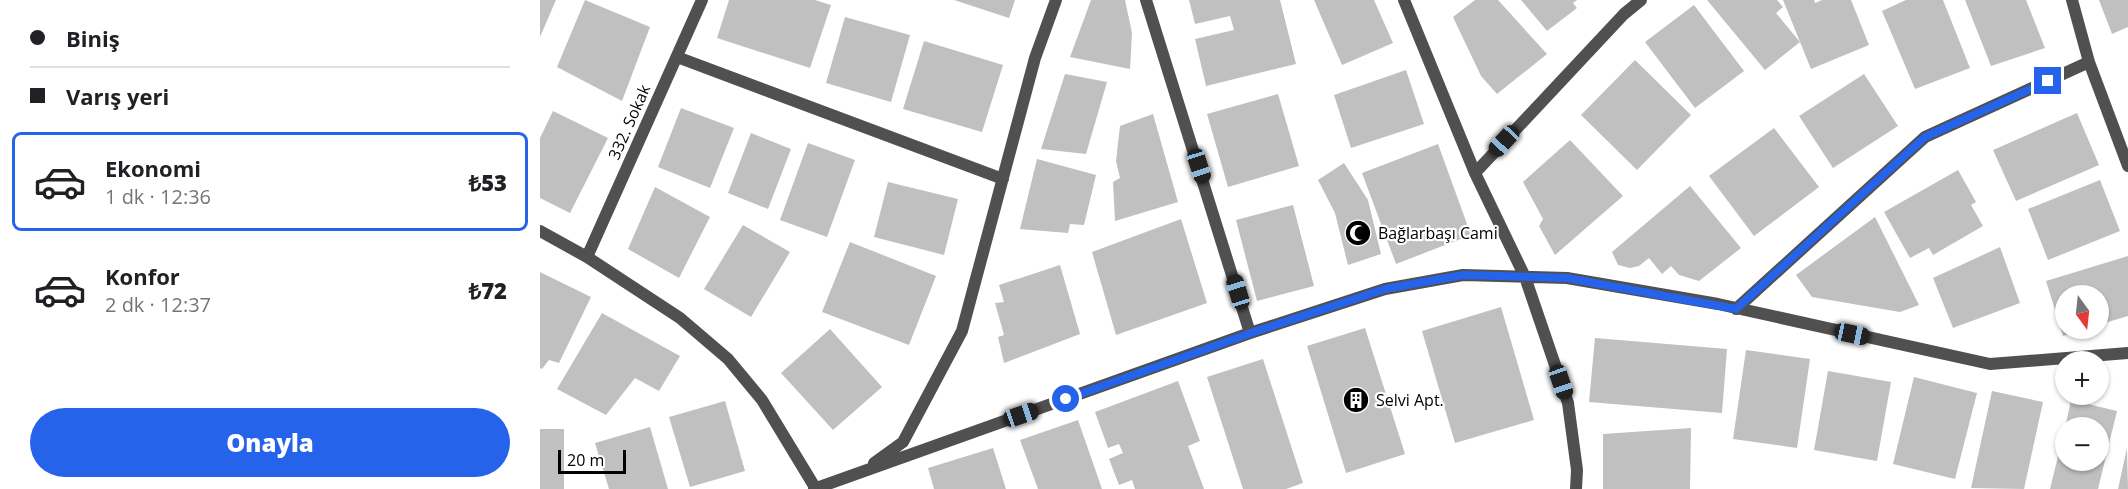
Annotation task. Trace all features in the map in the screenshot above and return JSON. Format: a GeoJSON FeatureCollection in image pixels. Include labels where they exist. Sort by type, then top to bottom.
{"type":"FeatureCollection","features":[{"type":"Feature","properties":{"kind":"street","name":"332. Sokak"},"geometry":{"type":"LineString","coordinates":[[587,257],[702,0]]}},
{"type":"Feature","properties":{"kind":"street"},"geometry":{"type":"LineString","coordinates":[[864,471],[903,442],[962,331],[1035,58],[1056,0]]}},
{"type":"Feature","properties":{"kind":"street"},"geometry":{"type":"LineString","coordinates":[[1146,0],[1251,333]]}},
{"type":"Feature","properties":{"kind":"street"},"geometry":{"type":"LineString","coordinates":[[1404,0],[1475,173],[1524,278],[1568,403],[1577,470],[1576,489]]}},
{"type":"Feature","properties":{"kind":"street"},"geometry":{"type":"LineString","coordinates":[[1475,173],[1624,14],[1641,0]]}},
{"type":"Feature","properties":{"kind":"street"},"geometry":{"type":"LineString","coordinates":[[2072,0],[2089,62],[2128,166]]}},
{"type":"Feature","properties":{"kind":"street"},"geometry":{"type":"LineString","coordinates":[[677,57],[1003,178]]}},
{"type":"Feature","properties":{"kind":"street"},"geometry":{"type":"LineString","coordinates":[[1736,309],[1925,137],[2089,62]]}},
{"type":"Feature","properties":{"kind":"street"},"geometry":{"type":"LineString","coordinates":[[540,231],[587,257],[680,318],[728,359],[762,400],[815,489],[1251,333],[1385,289],[1463,275],[1567,278],[1736,309],[1990,364],[2128,353]]}},
{"type":"Feature","properties":{"kind":"building"},"geometry":{"type":"Polygon","coordinates":[[[540,0],[556,0],[540,37],[540,0]]]}},
{"type":"Feature","properties":{"kind":"building"},"geometry":{"type":"Polygon","coordinates":[[[585,0],[650,27],[622,101],[557,67],[585,0]]]}},
{"type":"Feature","properties":{"kind":"building"},"geometry":{"type":"Polygon","coordinates":[[[729,0],[815,0],[831,5],[810,68],[717,38],[729,0]]]}},
{"type":"Feature","properties":{"kind":"building"},"geometry":{"type":"Polygon","coordinates":[[[954,0],[1015,0],[1009,18],[954,0]]]}},
{"type":"Feature","properties":{"kind":"building"},"geometry":{"type":"Polygon","coordinates":[[[1091,0],[1125,0],[1132,33],[1130,69],[1070,57],[1091,0]]]}},
{"type":"Feature","properties":{"kind":"building"},"geometry":{"type":"Polygon","coordinates":[[[1189,0],[1280,0],[1296,64],[1206,86],[1195,39],[1234,30],[1230,16],[1195,24],[1189,0]]]}},
{"type":"Feature","properties":{"kind":"building"},"geometry":{"type":"Polygon","coordinates":[[[1314,0],[1374,0],[1393,43],[1342,65],[1314,0]]]}},
{"type":"Feature","properties":{"kind":"building"},"geometry":{"type":"Polygon","coordinates":[[[1475,0],[1498,0],[1547,54],[1497,94],[1481,76],[1453,17],[1475,0]]]}},
{"type":"Feature","properties":{"kind":"building"},"geometry":{"type":"Polygon","coordinates":[[[1521,0],[1577,0],[1573,3],[1577,8],[1547,31],[1521,0]]]}},
{"type":"Feature","properties":{"kind":"building"},"geometry":{"type":"Polygon","coordinates":[[[1707,0],[1777,0],[1783,7],[1776,13],[1800,42],[1765,70],[1707,0]]]}},
{"type":"Feature","properties":{"kind":"building"},"geometry":{"type":"Polygon","coordinates":[[[1783,0],[1814,0],[1815,3],[1822,0],[1851,0],[1869,45],[1811,69],[1783,0]]]}},
{"type":"Feature","properties":{"kind":"building"},"geometry":{"type":"Polygon","coordinates":[[[1906,0],[1943,0],[1970,68],[1915,89],[1882,11],[1906,0]]]}},
{"type":"Feature","properties":{"kind":"building"},"geometry":{"type":"Polygon","coordinates":[[[1965,0],[2026,0],[2045,48],[1991,66],[1965,0]]]}},
{"type":"Feature","properties":{"kind":"building"},"geometry":{"type":"Polygon","coordinates":[[[2099,0],[2128,0],[2128,27],[2112,34],[2099,0]]]}},
{"type":"Feature","properties":{"kind":"building"},"geometry":{"type":"Polygon","coordinates":[[[1694,5],[1744,71],[1695,108],[1645,42],[1694,5]]]}},
{"type":"Feature","properties":{"kind":"building"},"geometry":{"type":"Polygon","coordinates":[[[845,17],[910,35],[891,102],[826,83],[845,17]]]}},
{"type":"Feature","properties":{"kind":"building"},"geometry":{"type":"Polygon","coordinates":[[[924,41],[1003,65],[982,132],[903,109],[924,41]]]}},
{"type":"Feature","properties":{"kind":"building"},"geometry":{"type":"Polygon","coordinates":[[[1635,60],[1691,115],[1637,170],[1581,115],[1635,60]]]}},
{"type":"Feature","properties":{"kind":"building"},"geometry":{"type":"Polygon","coordinates":[[[1406,70],[1424,124],[1351,148],[1334,95],[1406,70]]]}},
{"type":"Feature","properties":{"kind":"building"},"geometry":{"type":"Polygon","coordinates":[[[1065,74],[1107,82],[1086,154],[1041,149],[1065,74]]]}},
{"type":"Feature","properties":{"kind":"building"},"geometry":{"type":"Polygon","coordinates":[[[1864,74],[1898,126],[1833,168],[1799,116],[1864,74]]]}},
{"type":"Feature","properties":{"kind":"building"},"geometry":{"type":"Polygon","coordinates":[[[1278,94],[1299,166],[1228,187],[1207,114],[1278,94]]]}},
{"type":"Feature","properties":{"kind":"building"},"geometry":{"type":"Polygon","coordinates":[[[681,108],[734,128],[710,188],[658,167],[681,108]]]}},
{"type":"Feature","properties":{"kind":"building"},"geometry":{"type":"Polygon","coordinates":[[[553,111],[608,138],[570,213],[540,198],[540,138],[553,111]]]}},
{"type":"Feature","properties":{"kind":"building"},"geometry":{"type":"Polygon","coordinates":[[[2077,113],[2099,165],[2016,201],[1993,150],[2077,113]]]}},
{"type":"Feature","properties":{"kind":"building"},"geometry":{"type":"Polygon","coordinates":[[[1153,114],[1178,202],[1115,221],[1113,182],[1120,178],[1116,161],[1120,126],[1153,114]]]}},
{"type":"Feature","properties":{"kind":"building"},"geometry":{"type":"Polygon","coordinates":[[[1774,128],[1819,187],[1754,236],[1709,176],[1774,128]]]}},
{"type":"Feature","properties":{"kind":"building"},"geometry":{"type":"Polygon","coordinates":[[[751,133],[791,149],[768,209],[728,193],[751,133]]]}},
{"type":"Feature","properties":{"kind":"building"},"geometry":{"type":"Polygon","coordinates":[[[1570,140],[1623,196],[1555,255],[1539,226],[1543,219],[1523,182],[1570,140]]]}},
{"type":"Feature","properties":{"kind":"building"},"geometry":{"type":"Polygon","coordinates":[[[808,143],[855,160],[827,237],[780,220],[808,143]]]}},
{"type":"Feature","properties":{"kind":"building"},"geometry":{"type":"Polygon","coordinates":[[[1438,144],[1471,235],[1396,264],[1362,173],[1438,144]]]}},
{"type":"Feature","properties":{"kind":"building"},"geometry":{"type":"Polygon","coordinates":[[[1037,159],[1096,175],[1084,225],[1070,224],[1068,233],[1020,229],[1037,159]]]}},
{"type":"Feature","properties":{"kind":"building","name":"Bağlarbaşı Cami"},"geometry":{"type":"Polygon","coordinates":[[[1344,163],[1368,200],[1381,254],[1348,265],[1335,213],[1318,180],[1344,163]]]}},
{"type":"Feature","properties":{"kind":"building"},"geometry":{"type":"Polygon","coordinates":[[[1958,170],[1976,202],[1971,205],[1983,226],[1933,255],[1929,248],[1910,258],[1884,212],[1958,170]]]}},
{"type":"Feature","properties":{"kind":"building"},"geometry":{"type":"Polygon","coordinates":[[[2100,180],[2120,231],[2048,260],[2028,209],[2100,180]]]}},
{"type":"Feature","properties":{"kind":"building"},"geometry":{"type":"Polygon","coordinates":[[[888,182],[958,199],[944,255],[874,237],[888,182]]]}},
{"type":"Feature","properties":{"kind":"building"},"geometry":{"type":"Polygon","coordinates":[[[1690,186],[1741,248],[1699,281],[1679,275],[1671,266],[1662,274],[1649,258],[1639,266],[1630,268],[1618,265],[1612,252],[1690,186]]]}},
{"type":"Feature","properties":{"kind":"building"},"geometry":{"type":"Polygon","coordinates":[[[655,187],[710,217],[679,278],[628,249],[655,187]]]}},
{"type":"Feature","properties":{"kind":"building"},"geometry":{"type":"Polygon","coordinates":[[[1293,205],[1314,286],[1257,301],[1236,220],[1293,205]]]}},
{"type":"Feature","properties":{"kind":"building"},"geometry":{"type":"Polygon","coordinates":[[[1875,217],[1919,305],[1900,312],[1812,297],[1796,275],[1875,217]]]}},
{"type":"Feature","properties":{"kind":"building"},"geometry":{"type":"Polygon","coordinates":[[[1181,219],[1207,303],[1116,335],[1092,252],[1181,219]]]}},
{"type":"Feature","properties":{"kind":"building"},"geometry":{"type":"Polygon","coordinates":[[[743,225],[790,252],[751,317],[704,289],[743,225]]]}},
{"type":"Feature","properties":{"kind":"building"},"geometry":{"type":"Polygon","coordinates":[[[850,242],[936,276],[909,345],[822,312],[850,242]]]}},
{"type":"Feature","properties":{"kind":"building"},"geometry":{"type":"Polygon","coordinates":[[[2000,247],[2020,303],[1953,328],[1933,278],[2000,247]]]}},
{"type":"Feature","properties":{"kind":"building"},"geometry":{"type":"Polygon","coordinates":[[[2128,256],[2128,316],[2109,322],[2109,285],[2055,285],[2055,310],[2046,281],[2128,256]]]}},
{"type":"Feature","properties":{"kind":"building"},"geometry":{"type":"Polygon","coordinates":[[[1060,265],[1080,334],[1004,363],[998,337],[1004,335],[995,303],[1004,302],[999,285],[1060,265]]]}},
{"type":"Feature","properties":{"kind":"building"},"geometry":{"type":"Polygon","coordinates":[[[540,272],[591,297],[559,363],[549,360],[542,369],[540,368],[540,272]]]}},
{"type":"Feature","properties":{"kind":"building"},"geometry":{"type":"Polygon","coordinates":[[[1501,307],[1534,420],[1455,443],[1422,331],[1501,307]]]}},
{"type":"Feature","properties":{"kind":"building"},"geometry":{"type":"Polygon","coordinates":[[[602,313],[680,356],[659,391],[635,378],[606,415],[557,389],[602,313]]]}},
{"type":"Feature","properties":{"kind":"building","name":"Selvi Apt."},"geometry":{"type":"Polygon","coordinates":[[[1365,328],[1405,454],[1346,473],[1307,346],[1365,328]]]}},
{"type":"Feature","properties":{"kind":"building"},"geometry":{"type":"Polygon","coordinates":[[[830,329],[882,387],[833,430],[781,373],[830,329]]]}},
{"type":"Feature","properties":{"kind":"building"},"geometry":{"type":"Polygon","coordinates":[[[1595,338],[1727,349],[1722,413],[1589,402],[1595,338]]]}},
{"type":"Feature","properties":{"kind":"building"},"geometry":{"type":"Polygon","coordinates":[[[1746,350],[1810,359],[1797,448],[1733,439],[1746,350]]]}},
{"type":"Feature","properties":{"kind":"building"},"geometry":{"type":"Polygon","coordinates":[[[1263,359],[1303,483],[1286,489],[1243,489],[1207,377],[1263,359]]]}},
{"type":"Feature","properties":{"kind":"building"},"geometry":{"type":"Polygon","coordinates":[[[1828,371],[1891,382],[1877,461],[1814,450],[1828,371]]]}},
{"type":"Feature","properties":{"kind":"building"},"geometry":{"type":"Polygon","coordinates":[[[1914,377],[1977,393],[1955,479],[1893,464],[1914,377]]]}},
{"type":"Feature","properties":{"kind":"building"},"geometry":{"type":"Polygon","coordinates":[[[1178,381],[1200,441],[1188,446],[1204,489],[1135,489],[1132,480],[1119,485],[1109,459],[1123,453],[1119,444],[1108,448],[1095,412],[1178,381]]]}},
{"type":"Feature","properties":{"kind":"building"},"geometry":{"type":"Polygon","coordinates":[[[1992,391],[2043,402],[2024,489],[1971,488],[1992,391]]]}},
{"type":"Feature","properties":{"kind":"building"},"geometry":{"type":"Polygon","coordinates":[[[725,401],[745,471],[690,487],[669,417],[725,401]]]}},
{"type":"Feature","properties":{"kind":"building"},"geometry":{"type":"Polygon","coordinates":[[[2070,405],[2092,405],[2117,411],[2109,444],[2109,417],[2067,417],[2070,405]]]}},
{"type":"Feature","properties":{"kind":"building"},"geometry":{"type":"Polygon","coordinates":[[[1078,420],[1102,489],[1038,489],[1020,440],[1078,420]]]}},
{"type":"Feature","properties":{"kind":"building"},"geometry":{"type":"Polygon","coordinates":[[[650,427],[668,489],[609,489],[595,443],[650,427]]]}},
{"type":"Feature","properties":{"kind":"building"},"geometry":{"type":"Polygon","coordinates":[[[1691,428],[1690,489],[1603,489],[1603,434],[1691,428]]]}},
{"type":"Feature","properties":{"kind":"building"},"geometry":{"type":"Polygon","coordinates":[[[540,429],[564,429],[564,489],[540,489],[540,429]]]}},
{"type":"Feature","properties":{"kind":"building"},"geometry":{"type":"Polygon","coordinates":[[[993,448],[1006,489],[934,489],[928,468],[993,448]]]}},
{"type":"Feature","properties":{"kind":"building"},"geometry":{"type":"Polygon","coordinates":[[[2127,448],[2128,489],[2118,489],[2127,448]]]}},
{"type":"Feature","properties":{"kind":"building"},"geometry":{"type":"Polygon","coordinates":[[[2055,469],[2055,471],[2102,471],[2098,489],[2050,489],[2055,469]]]}},
{"type":"Feature","properties":{"kind":"place","name":"Bağlarbaşı Cami"},"geometry":{"type":"Point","coordinates":[1358,233]}},
{"type":"Feature","properties":{"kind":"place","name":"Selvi Apt."},"geometry":{"type":"Point","coordinates":[1356,400]}},
{"type":"Feature","properties":{"kind":"route"},"geometry":{"type":"LineString","coordinates":[[1066,399],[1251,333],[1385,289],[1463,275],[1567,278],[1736,309],[1925,137],[2048,81]]}}]}
